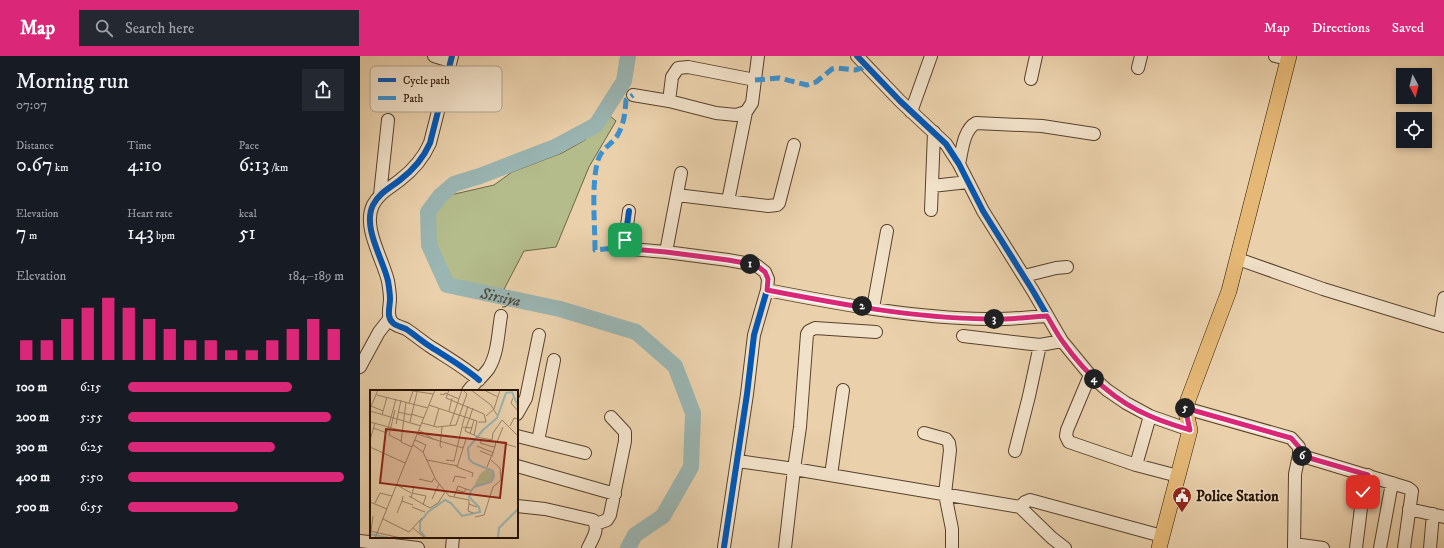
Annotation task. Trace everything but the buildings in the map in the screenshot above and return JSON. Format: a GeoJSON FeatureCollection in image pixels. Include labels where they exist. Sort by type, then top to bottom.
{"type":"FeatureCollection","features":[{"type":"Feature","properties":{"kind":"main road"},"geometry":{"type":"LineString","coordinates":[[1161,542],[1190,430],[1185,408],[1229,291],[1238,259],[1284,57]]}},
{"type":"Feature","properties":{"kind":"street"},"geometry":{"type":"LineString","coordinates":[[434,56],[451,59]]}},
{"type":"Feature","properties":{"kind":"street"},"geometry":{"type":"LineString","coordinates":[[728,201],[746,112],[752,103],[758,56]]}},
{"type":"Feature","properties":{"kind":"street"},"geometry":{"type":"LineString","coordinates":[[856,56],[911,112],[946,144],[959,164],[983,211],[1024,276],[1062,341],[1090,375],[1107,390],[1126,403],[1150,416],[1190,430]]}},
{"type":"Feature","properties":{"kind":"street"},"geometry":{"type":"LineString","coordinates":[[911,112],[931,56]]}},
{"type":"Feature","properties":{"kind":"street"},"geometry":{"type":"LineString","coordinates":[[1032,79],[1036,56]]}},
{"type":"Feature","properties":{"kind":"street"},"geometry":{"type":"LineString","coordinates":[[1138,68],[1141,56]]}},
{"type":"Feature","properties":{"kind":"street"},"geometry":{"type":"LineString","coordinates":[[669,101],[672,77],[678,68],[688,67],[755,80]]}},
{"type":"Feature","properties":{"kind":"street"},"geometry":{"type":"LineString","coordinates":[[633,95],[669,101],[716,113],[736,115],[746,112]]}},
{"type":"Feature","properties":{"kind":"street"},"geometry":{"type":"LineString","coordinates":[[438,112],[430,143],[425,155],[400,180],[380,195],[372,205],[370,214],[371,225],[373,236],[388,281],[390,318],[393,323],[406,329],[446,357],[462,366],[479,380]]}},
{"type":"Feature","properties":{"kind":"street"},"geometry":{"type":"LineString","coordinates":[[380,195],[388,120]]}},
{"type":"Feature","properties":{"kind":"street"},"geometry":{"type":"LineString","coordinates":[[959,164],[967,131],[976,123],[1042,126],[1094,134]]}},
{"type":"Feature","properties":{"kind":"street"},"geometry":{"type":"LineString","coordinates":[[931,210],[934,132]]}},
{"type":"Feature","properties":{"kind":"street"},"geometry":{"type":"LineString","coordinates":[[677,195],[768,206],[777,205],[779,203],[794,145]]}},
{"type":"Feature","properties":{"kind":"street"},"geometry":{"type":"LineString","coordinates":[[666,252],[681,173]]}},
{"type":"Feature","properties":{"kind":"street"},"geometry":{"type":"LineString","coordinates":[[932,186],[968,182]]}},
{"type":"Feature","properties":{"kind":"street"},"geometry":{"type":"LineString","coordinates":[[629,211],[625,247],[756,265],[765,272],[768,279],[767,290],[754,335],[748,394],[724,547]]}},
{"type":"Feature","properties":{"kind":"street"},"geometry":{"type":"LineString","coordinates":[[873,308],[887,231]]}},
{"type":"Feature","properties":{"kind":"street"},"geometry":{"type":"LineString","coordinates":[[1238,259],[1323,289],[1442,325],[1444,298]]}},
{"type":"Feature","properties":{"kind":"street"},"geometry":{"type":"LineString","coordinates":[[1024,276],[1056,268],[1067,267]]}},
{"type":"Feature","properties":{"kind":"street"},"geometry":{"type":"LineString","coordinates":[[767,290],[832,302],[923,315],[987,319],[1047,316]]}},
{"type":"Feature","properties":{"kind":"street"},"geometry":{"type":"LineString","coordinates":[[469,390],[490,367],[501,316]]}},
{"type":"Feature","properties":{"kind":"street"},"geometry":{"type":"LineString","coordinates":[[360,367],[379,332],[390,318]]}},
{"type":"Feature","properties":{"kind":"street"},"geometry":{"type":"LineString","coordinates":[[785,548],[800,427],[807,334],[809,330],[815,328],[876,332]]}},
{"type":"Feature","properties":{"kind":"street"},"geometry":{"type":"LineString","coordinates":[[518,412],[526,398],[539,335]]}},
{"type":"Feature","properties":{"kind":"street"},"geometry":{"type":"LineString","coordinates":[[963,336],[1040,346],[1062,341]]}},
{"type":"Feature","properties":{"kind":"street"},"geometry":{"type":"LineString","coordinates":[[1015,451],[1040,346]]}},
{"type":"Feature","properties":{"kind":"street"},"geometry":{"type":"LineString","coordinates":[[538,442],[554,360]]}},
{"type":"Feature","properties":{"kind":"street"},"geometry":{"type":"LineString","coordinates":[[1090,375],[1067,430],[1067,440],[1136,465],[1178,476]]}},
{"type":"Feature","properties":{"kind":"street"},"geometry":{"type":"LineString","coordinates":[[831,475],[843,390]]}},
{"type":"Feature","properties":{"kind":"street"},"geometry":{"type":"LineString","coordinates":[[1185,408],[1291,438],[1299,447],[1295,474],[1294,546],[1323,548]]}},
{"type":"Feature","properties":{"kind":"street"},"geometry":{"type":"LineString","coordinates":[[596,524],[607,520],[610,516],[625,435],[623,429],[611,416]]}},
{"type":"Feature","properties":{"kind":"street"},"geometry":{"type":"LineString","coordinates":[[1136,465],[1150,416]]}},
{"type":"Feature","properties":{"kind":"street"},"geometry":{"type":"LineString","coordinates":[[924,433],[946,439],[949,443],[950,450],[945,494],[952,529],[952,548]]}},
{"type":"Feature","properties":{"kind":"street"},"geometry":{"type":"LineString","coordinates":[[518,436],[586,453]]}},
{"type":"Feature","properties":{"kind":"street"},"geometry":{"type":"LineString","coordinates":[[1299,455],[1368,475],[1408,488],[1412,491],[1404,548]]}},
{"type":"Feature","properties":{"kind":"street"},"geometry":{"type":"LineString","coordinates":[[738,461],[794,468],[1020,507],[1052,538],[1065,548]]}},
{"type":"Feature","properties":{"kind":"street"},"geometry":{"type":"LineString","coordinates":[[518,466],[615,494]]}},
{"type":"Feature","properties":{"kind":"street"},"geometry":{"type":"LineString","coordinates":[[1356,548],[1363,492],[1368,475]]}},
{"type":"Feature","properties":{"kind":"street"},"geometry":{"type":"LineString","coordinates":[[1380,548],[1392,483]]}},
{"type":"Feature","properties":{"kind":"street"},"geometry":{"type":"LineString","coordinates":[[1020,507],[1025,502],[1030,500],[1161,542]]}},
{"type":"Feature","properties":{"kind":"street"},"geometry":{"type":"LineString","coordinates":[[518,506],[545,509],[593,520],[596,524],[596,529],[588,548]]}},
{"type":"Feature","properties":{"kind":"street"},"geometry":{"type":"LineString","coordinates":[[1409,509],[1439,515],[1430,548]]}},
{"type":"Feature","properties":{"kind":"street"},"geometry":{"type":"LineString","coordinates":[[452,548],[453,538]]}},
{"type":"Feature","properties":{"kind":"street"},"geometry":{"type":"LineString","coordinates":[[360,541],[418,548]]}},
{"type":"Feature","properties":{"kind":"green space"},"geometry":{"type":"Polygon","coordinates":[[[609,115],[616,121],[589,167],[556,247],[524,251],[501,295],[482,296],[445,285],[433,270],[428,237],[436,211],[446,196],[494,185],[512,172],[562,153],[585,140],[609,115]]]}},
{"type":"Feature","properties":{"kind":"waterway","name":"Sirsiya"},"geometry":{"type":"LineString","coordinates":[[628,56],[624,81],[596,125],[555,147],[480,176],[454,184],[440,196],[428,212],[429,245],[447,285],[560,309],[636,332],[675,366],[693,413],[691,467],[663,516],[635,535],[628,548]]}},
{"type":"Feature","properties":{"kind":"marked path"},"geometry":{"type":"LineString","coordinates":[[755,80],[779,78],[807,85],[816,82],[832,69],[855,70],[866,67]]}},
{"type":"Feature","properties":{"kind":"marked path"},"geometry":{"type":"LineString","coordinates":[[625,247],[595,250],[595,181],[598,160],[619,132],[624,119],[626,100],[633,95]]}},
{"type":"Feature","properties":{"kind":"cycle path"},"geometry":{"type":"LineString","coordinates":[[449,66],[452,56]]}},
{"type":"Feature","properties":{"kind":"cycle path"},"geometry":{"type":"LineString","coordinates":[[857,56],[900,101],[946,144],[959,164],[983,211],[1062,341],[1090,375],[1107,390],[1126,403],[1150,416],[1190,430]]}},
{"type":"Feature","properties":{"kind":"cycle path"},"geometry":{"type":"LineString","coordinates":[[438,112],[430,143],[421,159],[405,176],[375,201],[370,214],[370,223],[374,243],[388,281],[390,297],[389,315],[391,321],[406,329],[479,380]]}},
{"type":"Feature","properties":{"kind":"cycle path"},"geometry":{"type":"LineString","coordinates":[[629,211],[625,247],[756,265],[765,272],[768,279],[767,290],[754,335],[747,394],[724,547]]}},
{"type":"Feature","properties":{"kind":"place","name":"Police Station"},"geometry":{"type":"Point","coordinates":[1182,513]}},
{"type":"Feature","properties":{"kind":"route"},"geometry":{"type":"LineString","coordinates":[[625,240],[625,247],[631,249],[666,252],[756,265],[765,272],[768,279],[767,290],[832,302],[923,315],[987,319],[1047,316],[1062,341],[1090,375],[1107,390],[1126,403],[1150,416],[1190,430],[1185,408],[1291,438],[1299,447],[1299,455],[1368,475],[1363,492]]}}]}
